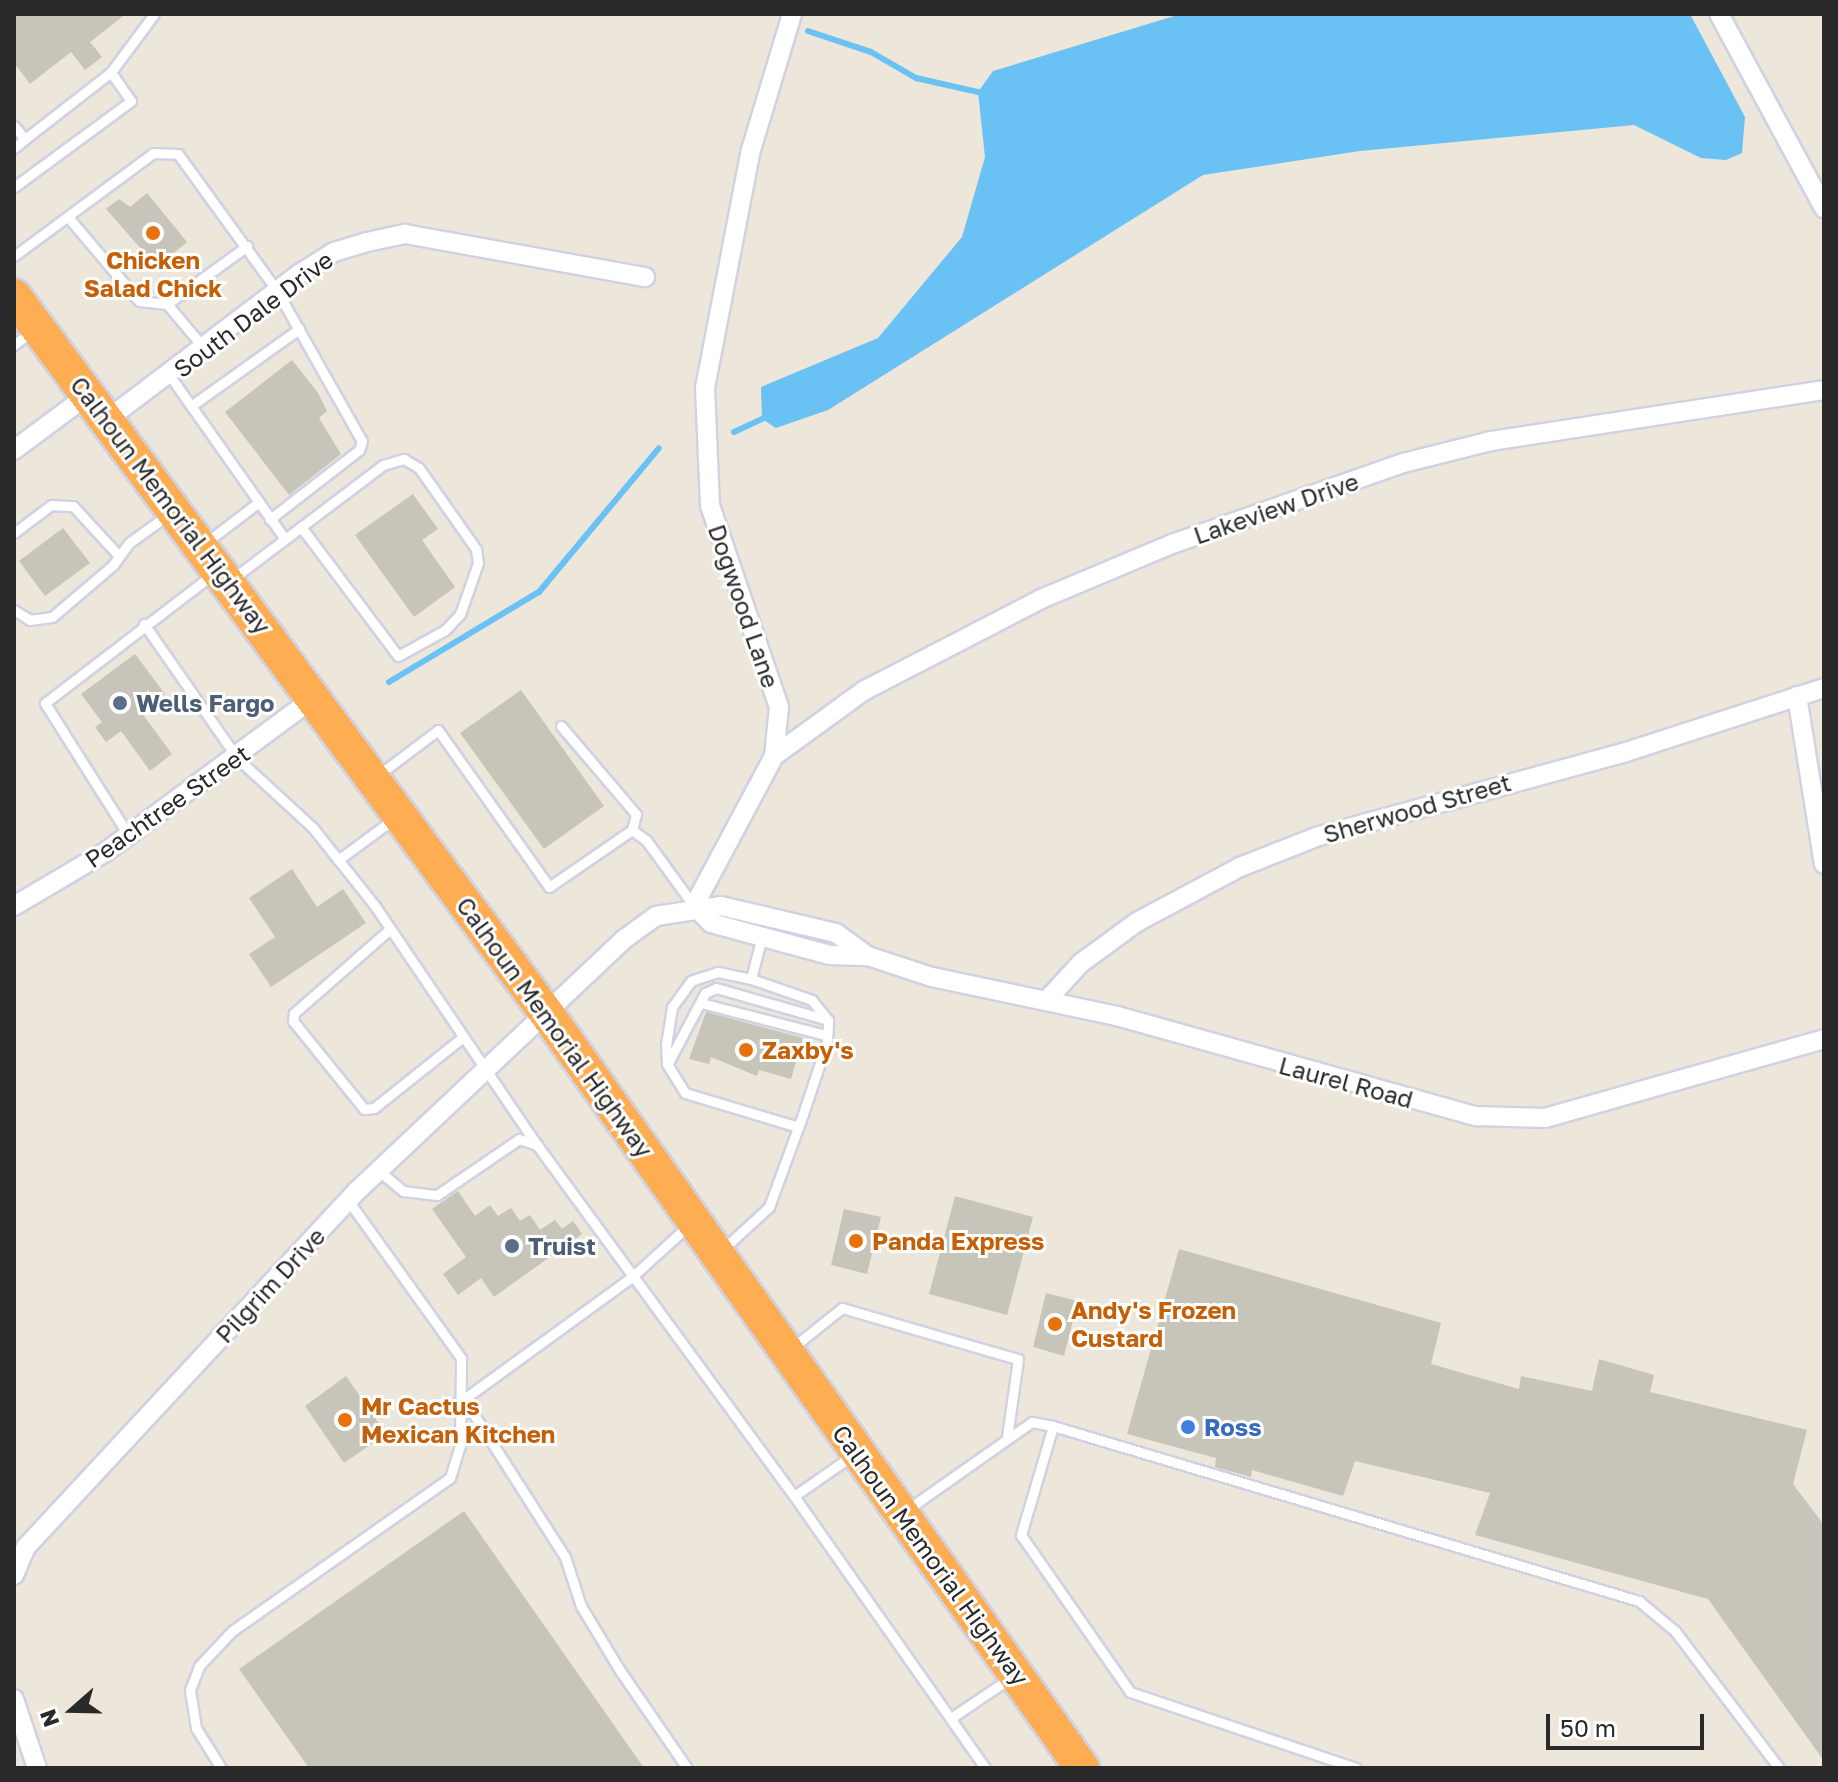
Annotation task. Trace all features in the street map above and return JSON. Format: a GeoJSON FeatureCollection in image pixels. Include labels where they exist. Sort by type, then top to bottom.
{"type":"FeatureCollection","features":[{"type":"Feature","properties":{"kind":"highway","name":"Calhoun Memorial Highway"},"geometry":{"type":"LineString","coordinates":[[14,296],[26,336],[98,406],[401,813],[1082,1768]]}},
{"type":"Feature","properties":{"kind":"street","name":"Dogwood Lane"},"geometry":{"type":"LineString","coordinates":[[694,906],[774,756],[779,707],[713,519],[706,450],[705,388],[751,150],[792,14]]}},
{"type":"Feature","properties":{"kind":"street"},"geometry":{"type":"LineString","coordinates":[[1719,14],[1824,208]]}},
{"type":"Feature","properties":{"kind":"street","name":"South Dale Drive"},"geometry":{"type":"LineString","coordinates":[[14,450],[98,406],[170,376],[277,291],[334,252],[405,234],[645,277]]}},
{"type":"Feature","properties":{"kind":"street","name":"Lakeview Drive"},"geometry":{"type":"LineString","coordinates":[[774,756],[865,690],[1041,599],[1172,544],[1389,468],[1491,441],[1824,390]]}},
{"type":"Feature","properties":{"kind":"street","name":"Sherwood Street"},"geometry":{"type":"LineString","coordinates":[[1046,1001],[1081,963],[1137,922],[1240,867],[1319,836],[1626,752],[1824,688]]}},
{"type":"Feature","properties":{"kind":"street"},"geometry":{"type":"LineString","coordinates":[[1797,696],[1824,864]]}},
{"type":"Feature","properties":{"kind":"street","name":"Peachtree Street"},"geometry":{"type":"LineString","coordinates":[[14,906],[129,836],[315,697]]}},
{"type":"Feature","properties":{"kind":"street"},"geometry":{"type":"LineString","coordinates":[[547,1014],[623,940],[656,916],[694,906]]}},
{"type":"Feature","properties":{"kind":"street","name":"Laurel Road"},"geometry":{"type":"LineString","coordinates":[[694,906],[836,933],[868,956]]}},
{"type":"Feature","properties":{"kind":"street","name":"Laurel Road"},"geometry":{"type":"LineString","coordinates":[[694,906],[711,923],[830,955],[868,956],[932,977],[1046,1001],[1476,1116],[1545,1118],[1824,1039]]}},
{"type":"Feature","properties":{"kind":"street","name":"Pilgrim Drive"},"geometry":{"type":"LineString","coordinates":[[14,1575],[26,1547],[348,1200],[484,1068],[547,1014]]}},
{"type":"Feature","properties":{"kind":"street"},"geometry":{"type":"LineString","coordinates":[[14,1699],[37,1768]]}},
{"type":"Feature","properties":{"kind":"lane"},"geometry":{"type":"LineString","coordinates":[[14,148],[111,72],[154,14]]}},
{"type":"Feature","properties":{"kind":"lane"},"geometry":{"type":"LineString","coordinates":[[15,183],[131,101],[111,72]]}},
{"type":"Feature","properties":{"kind":"lane"},"geometry":{"type":"LineString","coordinates":[[14,126],[25,139]]}},
{"type":"Feature","properties":{"kind":"lane"},"geometry":{"type":"LineString","coordinates":[[14,256],[153,153],[169,150],[189,166],[277,291],[362,445],[270,519]]}},
{"type":"Feature","properties":{"kind":"lane"},"geometry":{"type":"LineString","coordinates":[[68,217],[139,301],[167,304],[247,246]]}},
{"type":"Feature","properties":{"kind":"lane"},"geometry":{"type":"LineString","coordinates":[[167,304],[205,350]]}},
{"type":"Feature","properties":{"kind":"lane"},"geometry":{"type":"LineString","coordinates":[[191,406],[299,329]]}},
{"type":"Feature","properties":{"kind":"lane"},"geometry":{"type":"LineString","coordinates":[[170,376],[285,539]]}},
{"type":"Feature","properties":{"kind":"lane"},"geometry":{"type":"LineString","coordinates":[[216,566],[285,539],[383,465],[404,459],[414,463],[476,549],[478,563],[460,614],[445,630],[398,656],[301,527]]}},
{"type":"Feature","properties":{"kind":"lane"},"geometry":{"type":"LineString","coordinates":[[129,836],[45,703],[216,566],[259,502]]}},
{"type":"Feature","properties":{"kind":"lane"},"geometry":{"type":"LineString","coordinates":[[14,533],[51,505],[73,506],[119,556]]}},
{"type":"Feature","properties":{"kind":"lane"},"geometry":{"type":"LineString","coordinates":[[14,610],[30,620],[52,617],[175,510]]}},
{"type":"Feature","properties":{"kind":"lane"},"geometry":{"type":"LineString","coordinates":[[144,624],[237,758],[313,828],[390,929],[537,1145],[794,1496],[985,1768]]}},
{"type":"Feature","properties":{"kind":"lane"},"geometry":{"type":"LineString","coordinates":[[374,778],[438,730],[549,887],[632,830],[636,814],[561,726]]}},
{"type":"Feature","properties":{"kind":"lane"},"geometry":{"type":"LineString","coordinates":[[338,860],[401,813]]}},
{"type":"Feature","properties":{"kind":"lane"},"geometry":{"type":"LineString","coordinates":[[632,830],[646,840],[694,906]]}},
{"type":"Feature","properties":{"kind":"lane"},"geometry":{"type":"LineString","coordinates":[[390,929],[294,1013],[293,1021],[364,1109],[374,1108],[463,1037]]}},
{"type":"Feature","properties":{"kind":"lane"},"geometry":{"type":"LineString","coordinates":[[751,979],[762,935]]}},
{"type":"Feature","properties":{"kind":"lane"},"geometry":{"type":"LineString","coordinates":[[716,1255],[769,1207],[803,1114],[828,1020],[812,1000],[751,979],[718,972],[691,981],[672,1007],[667,1064],[685,1093],[798,1127]]}},
{"type":"Feature","properties":{"kind":"lane"},"geometry":{"type":"LineString","coordinates":[[667,1064],[701,1003],[716,988],[828,1020]]}},
{"type":"Feature","properties":{"kind":"lane"},"geometry":{"type":"LineString","coordinates":[[701,1003],[826,1035]]}},
{"type":"Feature","properties":{"kind":"lane"},"geometry":{"type":"LineString","coordinates":[[378,1170],[403,1191],[437,1195],[519,1139],[537,1145]]}},
{"type":"Feature","properties":{"kind":"lane"},"geometry":{"type":"LineString","coordinates":[[221,1768],[196,1728],[190,1690],[199,1666],[232,1631],[450,1478],[464,1399],[461,1358],[348,1200]]}},
{"type":"Feature","properties":{"kind":"lane"},"geometry":{"type":"LineString","coordinates":[[464,1399],[633,1276],[692,1222]]}},
{"type":"Feature","properties":{"kind":"lane"},"geometry":{"type":"LineString","coordinates":[[786,1352],[842,1308],[1018,1359],[1007,1437]]}},
{"type":"Feature","properties":{"kind":"lane"},"geometry":{"type":"LineString","coordinates":[[464,1399],[565,1557],[581,1606],[619,1669],[687,1768]]}},
{"type":"Feature","properties":{"kind":"lane"},"geometry":{"type":"LineString","coordinates":[[902,1514],[1032,1422],[1053,1426],[1639,1601],[1675,1631],[1779,1768]]}},
{"type":"Feature","properties":{"kind":"lane"},"geometry":{"type":"LineString","coordinates":[[1053,1426],[1021,1535],[1130,1692],[1356,1768]]}},
{"type":"Feature","properties":{"kind":"lane"},"geometry":{"type":"LineString","coordinates":[[794,1496],[857,1452]]}},
{"type":"Feature","properties":{"kind":"lane"},"geometry":{"type":"LineString","coordinates":[[951,1718],[1016,1673]]}},
{"type":"Feature","properties":{"kind":"water"},"geometry":{"type":"Polygon","coordinates":[[[1181,14],[1690,14],[1745,117],[1742,153],[1726,160],[1701,158],[1634,125],[1360,151],[1203,175],[828,410],[776,428],[762,419],[761,387],[878,338],[962,237],[985,157],[978,92],[993,71],[1181,14]]]}},
{"type":"Feature","properties":{"kind":"building"},"geometry":{"type":"Polygon","coordinates":[[[14,14],[126,14],[90,42],[102,57],[85,70],[71,52],[30,84],[14,63],[14,14]]]}},
{"type":"Feature","properties":{"kind":"building","name":"Chicken Salad Chick"},"geometry":{"type":"Polygon","coordinates":[[[147,193],[187,242],[157,267],[106,209],[119,199],[130,207],[147,193]]]}},
{"type":"Feature","properties":{"kind":"building"},"geometry":{"type":"Polygon","coordinates":[[[292,360],[318,393],[327,411],[319,418],[341,454],[289,495],[225,412],[292,360]]]}},
{"type":"Feature","properties":{"kind":"building"},"geometry":{"type":"Polygon","coordinates":[[[413,494],[438,529],[422,540],[455,587],[414,617],[355,535],[413,494]]]}},
{"type":"Feature","properties":{"kind":"building"},"geometry":{"type":"Polygon","coordinates":[[[63,528],[90,563],[45,596],[19,561],[63,528]]]}},
{"type":"Feature","properties":{"kind":"building","name":"Wells Fargo"},"geometry":{"type":"Polygon","coordinates":[[[135,654],[165,694],[141,712],[172,754],[150,771],[121,731],[106,742],[95,727],[102,722],[81,694],[135,654]]]}},
{"type":"Feature","properties":{"kind":"building"},"geometry":{"type":"Polygon","coordinates":[[[521,690],[604,806],[544,849],[460,733],[521,690]]]}},
{"type":"Feature","properties":{"kind":"building"},"geometry":{"type":"Polygon","coordinates":[[[292,869],[317,907],[343,889],[366,923],[271,987],[249,954],[275,937],[249,898],[292,869]]]}},
{"type":"Feature","properties":{"kind":"building","name":"Zaxby's"},"geometry":{"type":"Polygon","coordinates":[[[706,1012],[803,1038],[791,1079],[759,1070],[757,1076],[711,1057],[709,1064],[689,1059],[706,1012]]]}},
{"type":"Feature","properties":{"kind":"building","name":"Truist"},"geometry":{"type":"Polygon","coordinates":[[[458,1191],[475,1216],[490,1205],[498,1216],[511,1208],[520,1221],[530,1215],[540,1230],[555,1220],[562,1229],[573,1221],[582,1234],[494,1297],[481,1278],[458,1295],[443,1274],[466,1257],[432,1209],[458,1191]]]}},
{"type":"Feature","properties":{"kind":"building"},"geometry":{"type":"Polygon","coordinates":[[[955,1196],[1033,1217],[1007,1315],[929,1294],[955,1196]]]}},
{"type":"Feature","properties":{"kind":"building","name":"Panda Express"},"geometry":{"type":"Polygon","coordinates":[[[844,1209],[881,1217],[867,1274],[831,1265],[844,1209]]]}},
{"type":"Feature","properties":{"kind":"building"},"geometry":{"type":"Polygon","coordinates":[[[1179,1249],[1441,1323],[1431,1364],[1519,1389],[1521,1376],[1592,1391],[1599,1359],[1654,1375],[1650,1392],[1807,1430],[1793,1484],[1824,1525],[1824,1761],[1708,1599],[1475,1535],[1490,1493],[1355,1461],[1343,1496],[1252,1470],[1251,1477],[1215,1467],[1216,1458],[1127,1434],[1179,1249]]]}},
{"type":"Feature","properties":{"kind":"building","name":"Andy's Frozen Custard"},"geometry":{"type":"Polygon","coordinates":[[[1046,1293],[1078,1301],[1064,1356],[1033,1347],[1046,1293]]]}},
{"type":"Feature","properties":{"kind":"building","name":"Mr Cactus Mexican Kitchen"},"geometry":{"type":"Polygon","coordinates":[[[346,1376],[386,1434],[344,1463],[305,1406],[346,1376]]]}},
{"type":"Feature","properties":{"kind":"building"},"geometry":{"type":"Polygon","coordinates":[[[464,1511],[644,1768],[309,1768],[239,1669],[464,1511]]]}},
{"type":"Feature","properties":{"kind":"waterway"},"geometry":{"type":"LineString","coordinates":[[808,31],[871,52],[916,78],[978,92]]}},
{"type":"Feature","properties":{"kind":"waterway"},"geometry":{"type":"LineString","coordinates":[[734,432],[762,419]]}},
{"type":"Feature","properties":{"kind":"waterway"},"geometry":{"type":"LineString","coordinates":[[389,682],[539,592],[659,448]]}},
{"type":"Feature","properties":{"kind":"place","name":"Chicken Salad Chick"},"geometry":{"type":"Point","coordinates":[153,233]}},
{"type":"Feature","properties":{"kind":"place","name":"Wells Fargo"},"geometry":{"type":"Point","coordinates":[120,703]}},
{"type":"Feature","properties":{"kind":"place","name":"Zaxby's"},"geometry":{"type":"Point","coordinates":[746,1050]}},
{"type":"Feature","properties":{"kind":"place","name":"Panda Express"},"geometry":{"type":"Point","coordinates":[856,1241]}},
{"type":"Feature","properties":{"kind":"place","name":"Truist"},"geometry":{"type":"Point","coordinates":[512,1246]}},
{"type":"Feature","properties":{"kind":"place","name":"Andy's Frozen Custard"},"geometry":{"type":"Point","coordinates":[1055,1324]}},
{"type":"Feature","properties":{"kind":"place","name":"Mr Cactus Mexican Kitchen"},"geometry":{"type":"Point","coordinates":[345,1420]}},
{"type":"Feature","properties":{"kind":"place","name":"Ross"},"geometry":{"type":"Point","coordinates":[1188,1427]}}]}
